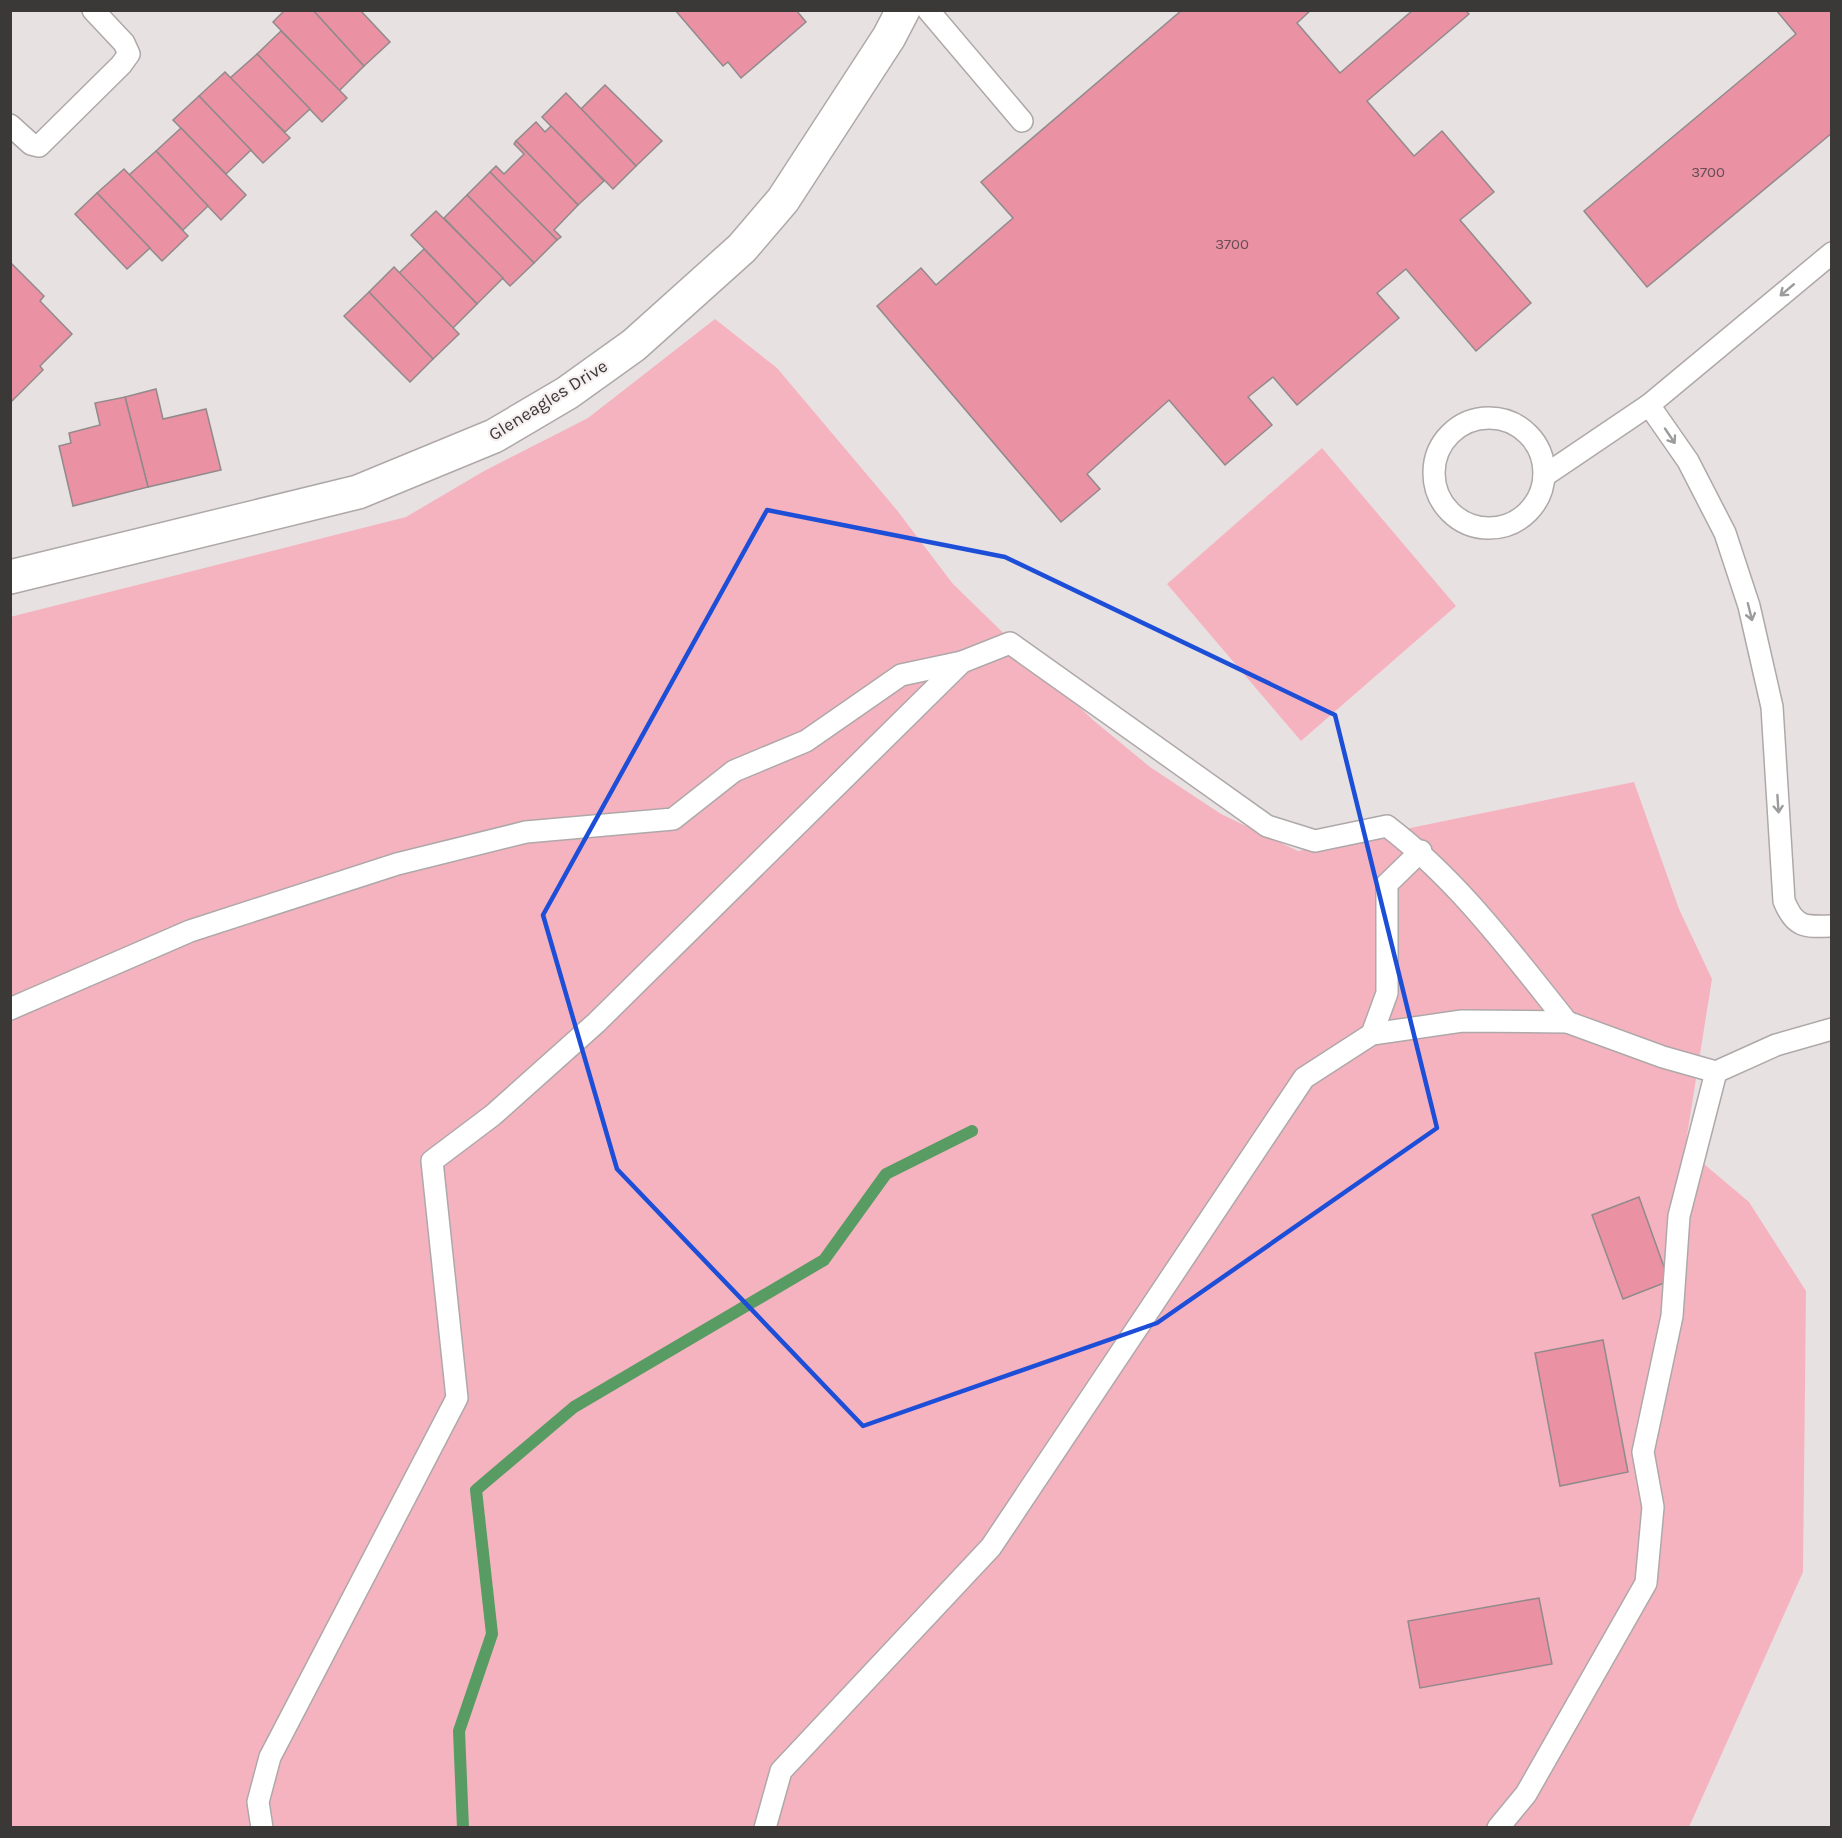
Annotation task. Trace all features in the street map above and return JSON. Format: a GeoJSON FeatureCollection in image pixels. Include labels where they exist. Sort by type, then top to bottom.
{"type":"FeatureCollection","features":[{"type":"Feature","properties":{"kind":"street","name":"Gleneagles Drive"},"geometry":{"type":"LineString","coordinates":[[10,577],[358,492],[495,436],[567,393],[634,345],[742,248],[783,200],[889,37],[903,10]]}},
{"type":"Feature","properties":{"kind":"lane"},"geometry":{"type":"LineString","coordinates":[[10,125],[31,144],[39,146],[129,54],[124,43],[93,10]]}},
{"type":"Feature","properties":{"kind":"lane"},"geometry":{"type":"LineString","coordinates":[[928,10],[1022,121]]}},
{"type":"Feature","properties":{"kind":"lane"},"geometry":{"type":"LineString","coordinates":[[1544,476],[1543,459],[1536,443],[1524,430],[1509,421],[1492,418],[1474,420],[1459,427],[1446,439],[1437,454],[1434,472],[1437,491],[1446,508],[1460,520],[1478,527],[1497,528],[1515,522],[1530,510],[1540,494],[1544,476],[1649,405],[1832,253]]}},
{"type":"Feature","properties":{"kind":"lane"},"geometry":{"type":"LineString","coordinates":[[1649,405],[1688,461],[1725,533],[1749,606],[1772,707],[1784,901],[1790,916],[1805,927],[1832,926]]}},
{"type":"Feature","properties":{"kind":"lane"},"geometry":{"type":"LineString","coordinates":[[10,1009],[190,931],[397,864],[526,832],[674,819],[734,771],[807,741],[902,675],[962,662],[1010,643],[1267,826],[1315,842],[1387,826],[1420,851],[1471,901],[1567,1022]]}},
{"type":"Feature","properties":{"kind":"lane"},"geometry":{"type":"LineString","coordinates":[[262,1827],[258,1802],[270,1757],[457,1398],[432,1161],[493,1115],[596,1023],[962,662]]}},
{"type":"Feature","properties":{"kind":"lane"},"geometry":{"type":"LineString","coordinates":[[1372,1034],[1388,993],[1387,884],[1420,851]]}},
{"type":"Feature","properties":{"kind":"lane"},"geometry":{"type":"LineString","coordinates":[[765,1827],[781,1771],[991,1547],[1304,1078],[1372,1034],[1462,1021],[1567,1022],[1663,1057],[1716,1072],[1776,1045],[1832,1029]]}},
{"type":"Feature","properties":{"kind":"lane"},"geometry":{"type":"LineString","coordinates":[[1498,1827],[1526,1794],[1646,1583],[1653,1507],[1643,1452],[1672,1316],[1679,1216],[1716,1072]]}},
{"type":"Feature","properties":{"kind":"highlighted area"},"geometry":{"type":"Polygon","coordinates":[[[767,510],[1005,557],[1335,715],[1437,1128],[1157,1323],[863,1426],[617,1169],[543,915],[767,510]]]}},
{"type":"Feature","properties":{"kind":"shaded area"},"geometry":{"type":"Polygon","coordinates":[[[715,319],[777,368],[896,509],[953,584],[1093,720],[1150,767],[1221,814],[1298,851],[1634,782],[1679,909],[1712,979],[1685,1148],[1749,1202],[1806,1291],[1803,1572],[1689,1827],[11,1827],[10,617],[406,517],[484,471],[588,418],[715,319]]]}},
{"type":"Feature","properties":{"kind":"shaded area"},"geometry":{"type":"Polygon","coordinates":[[[1322,448],[1456,606],[1301,741],[1167,584],[1322,448]]]}},
{"type":"Feature","properties":{"kind":"building"},"geometry":{"type":"Polygon","coordinates":[[[285,10],[313,10],[364,66],[339,91],[273,22],[285,10]]]}},
{"type":"Feature","properties":{"kind":"building"},"geometry":{"type":"Polygon","coordinates":[[[313,10],[360,10],[390,42],[364,66],[313,10]]]}},
{"type":"Feature","properties":{"kind":"building"},"geometry":{"type":"Polygon","coordinates":[[[675,10],[796,10],[806,22],[741,78],[728,62],[723,66],[675,10]]]}},
{"type":"Feature","properties":{"kind":"building"},"geometry":{"type":"Polygon","coordinates":[[[1182,10],[1311,10],[1297,23],[1340,73],[1413,10],[1465,10],[1469,14],[1367,101],[1414,156],[1442,131],[1494,192],[1460,220],[1531,303],[1476,351],[1406,269],[1377,293],[1399,318],[1297,405],[1273,377],[1248,397],[1272,425],[1225,465],[1169,400],[1087,474],[1100,489],[1061,522],[877,306],[921,268],[936,285],[1013,218],[981,182],[1182,10]]]}},
{"type":"Feature","properties":{"kind":"building"},"geometry":{"type":"Polygon","coordinates":[[[1776,10],[1832,10],[1832,133],[1647,287],[1584,211],[1796,34],[1776,10]]]}},
{"type":"Feature","properties":{"kind":"building"},"geometry":{"type":"Polygon","coordinates":[[[281,31],[347,98],[322,122],[257,54],[281,31]]]}},
{"type":"Feature","properties":{"kind":"building"},"geometry":{"type":"Polygon","coordinates":[[[257,54],[310,109],[285,132],[230,78],[257,54]]]}},
{"type":"Feature","properties":{"kind":"building"},"geometry":{"type":"Polygon","coordinates":[[[225,72],[290,138],[263,163],[199,96],[225,72]]]}},
{"type":"Feature","properties":{"kind":"building"},"geometry":{"type":"Polygon","coordinates":[[[605,85],[662,141],[636,166],[581,109],[605,85]]]}},
{"type":"Feature","properties":{"kind":"building"},"geometry":{"type":"Polygon","coordinates":[[[566,93],[636,166],[613,189],[542,117],[566,93]]]}},
{"type":"Feature","properties":{"kind":"building"},"geometry":{"type":"Polygon","coordinates":[[[199,96],[251,150],[226,174],[173,120],[199,96]]]}},
{"type":"Feature","properties":{"kind":"building"},"geometry":{"type":"Polygon","coordinates":[[[536,122],[545,132],[551,126],[604,181],[578,205],[516,141],[536,122]]]}},
{"type":"Feature","properties":{"kind":"building"},"geometry":{"type":"Polygon","coordinates":[[[181,128],[246,195],[221,220],[156,151],[181,128]]]}},
{"type":"Feature","properties":{"kind":"building"},"geometry":{"type":"Polygon","coordinates":[[[516,141],[578,205],[554,230],[561,237],[557,240],[490,172],[496,166],[504,174],[524,154],[514,144],[516,141]]]}},
{"type":"Feature","properties":{"kind":"building"},"geometry":{"type":"Polygon","coordinates":[[[156,151],[208,206],[183,230],[129,175],[156,151]]]}},
{"type":"Feature","properties":{"kind":"building"},"geometry":{"type":"Polygon","coordinates":[[[124,169],[188,236],[162,261],[97,193],[124,169]]]}},
{"type":"Feature","properties":{"kind":"building"},"geometry":{"type":"Polygon","coordinates":[[[490,172],[557,240],[534,263],[467,195],[490,172]]]}},
{"type":"Feature","properties":{"kind":"building"},"geometry":{"type":"Polygon","coordinates":[[[97,193],[150,248],[127,269],[75,214],[97,193]]]}},
{"type":"Feature","properties":{"kind":"building"},"geometry":{"type":"Polygon","coordinates":[[[467,195],[534,263],[510,286],[444,218],[467,195]]]}},
{"type":"Feature","properties":{"kind":"building"},"geometry":{"type":"Polygon","coordinates":[[[436,211],[503,278],[477,304],[411,235],[436,211]]]}},
{"type":"Feature","properties":{"kind":"building"},"geometry":{"type":"Polygon","coordinates":[[[424,249],[477,304],[453,328],[399,273],[424,249]]]}},
{"type":"Feature","properties":{"kind":"building"},"geometry":{"type":"Polygon","coordinates":[[[10,262],[44,296],[40,301],[72,334],[40,366],[43,370],[10,403],[10,262]]]}},
{"type":"Feature","properties":{"kind":"building"},"geometry":{"type":"Polygon","coordinates":[[[394,267],[459,334],[433,359],[369,292],[394,267]]]}},
{"type":"Feature","properties":{"kind":"building"},"geometry":{"type":"Polygon","coordinates":[[[369,292],[433,359],[410,382],[344,316],[369,292]]]}},
{"type":"Feature","properties":{"kind":"building"},"geometry":{"type":"Polygon","coordinates":[[[156,389],[163,419],[206,409],[221,470],[148,487],[125,397],[156,389]]]}},
{"type":"Feature","properties":{"kind":"building"},"geometry":{"type":"Polygon","coordinates":[[[125,397],[148,487],[73,506],[59,446],[71,443],[69,433],[100,425],[95,403],[125,397]]]}},
{"type":"Feature","properties":{"kind":"building"},"geometry":{"type":"Polygon","coordinates":[[[1639,1197],[1669,1281],[1623,1299],[1592,1215],[1639,1197]]]}},
{"type":"Feature","properties":{"kind":"building"},"geometry":{"type":"Polygon","coordinates":[[[1603,1340],[1628,1472],[1560,1486],[1535,1353],[1603,1340]]]}},
{"type":"Feature","properties":{"kind":"building"},"geometry":{"type":"Polygon","coordinates":[[[1539,1598],[1552,1664],[1420,1688],[1408,1621],[1539,1598]]]}},
{"type":"Feature","properties":{"kind":"waterway"},"geometry":{"type":"LineString","coordinates":[[463,1828],[459,1731],[492,1634],[476,1490],[574,1407],[824,1260],[886,1174],[972,1131]]}}]}
